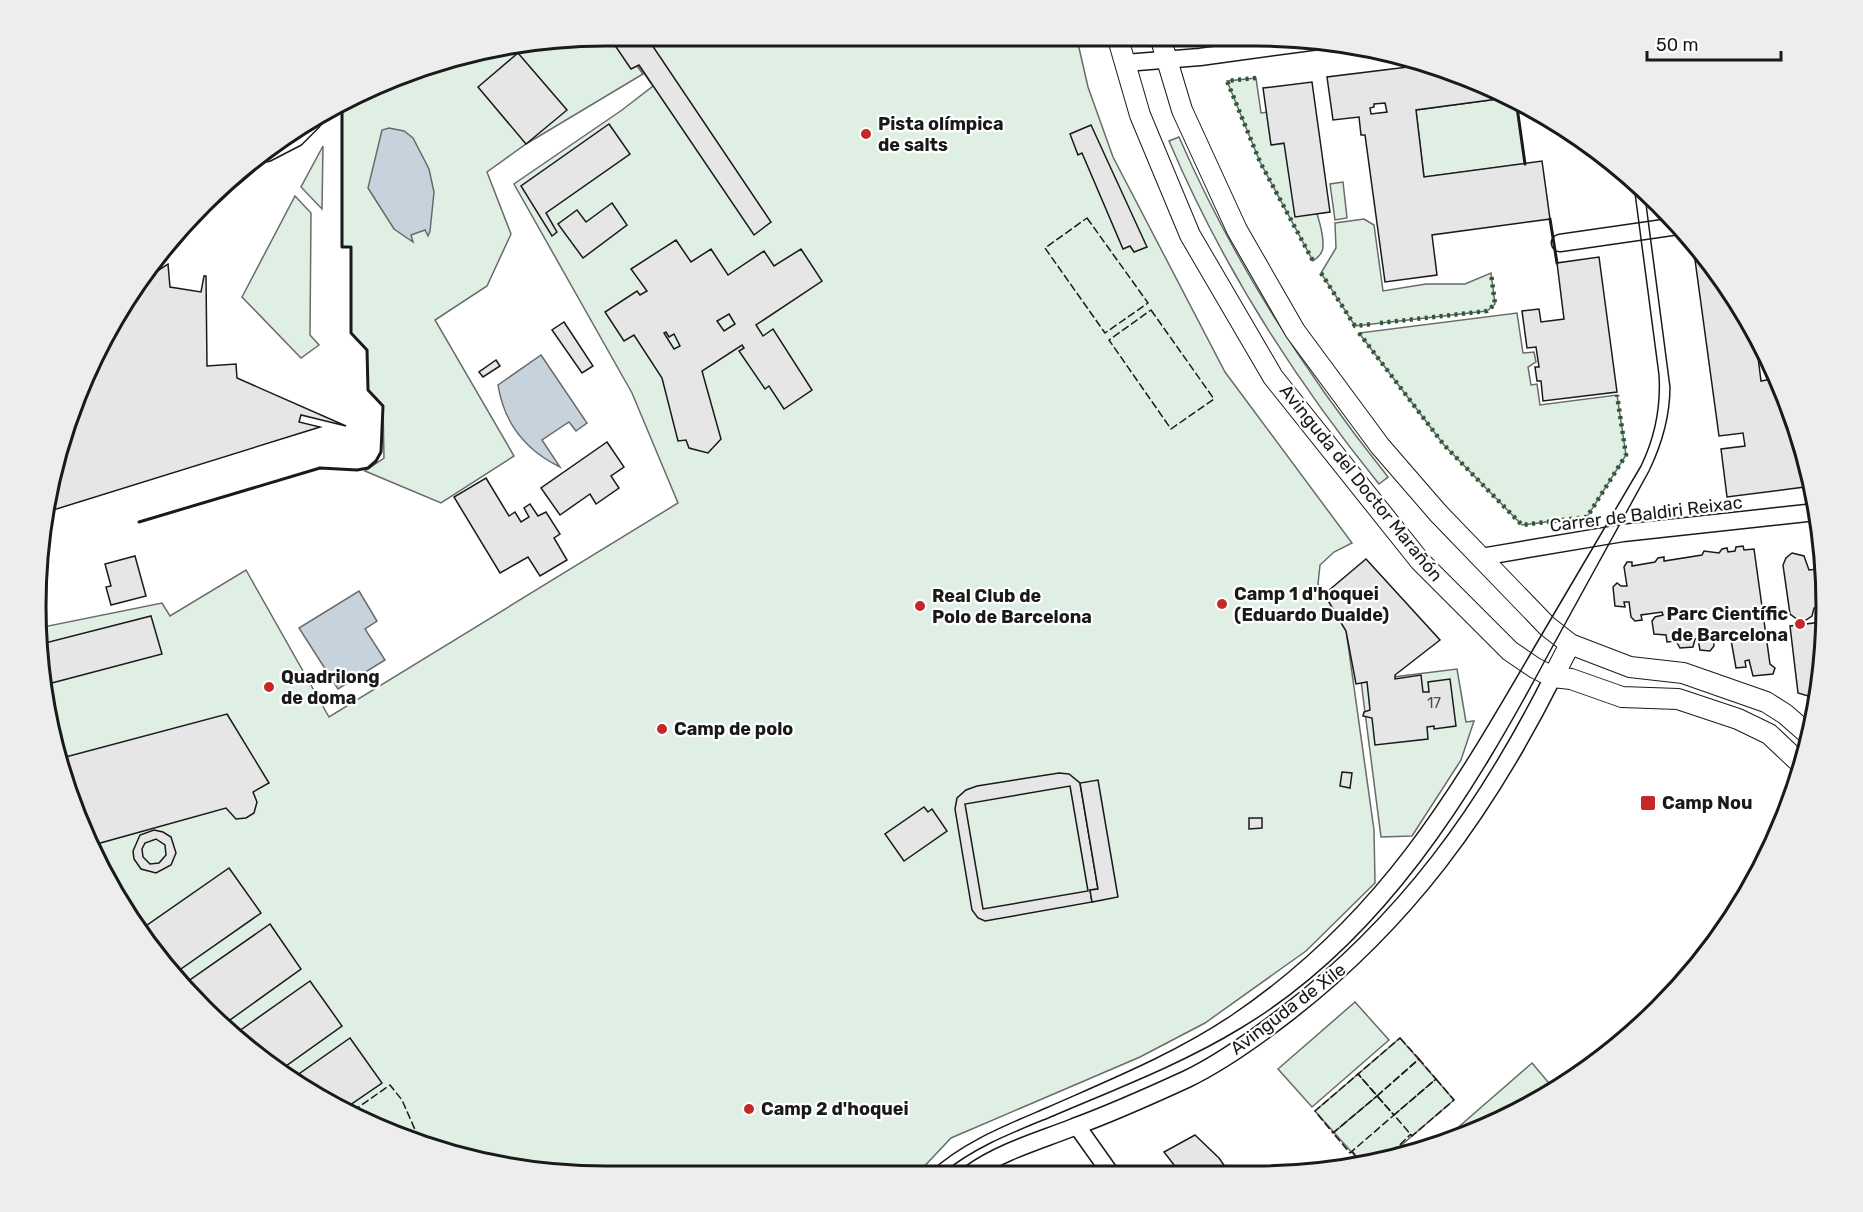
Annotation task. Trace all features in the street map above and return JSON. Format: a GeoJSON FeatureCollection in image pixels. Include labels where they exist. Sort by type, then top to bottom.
{"type":"FeatureCollection","features":[{"type":"Feature","properties":{"kind":"street","name":"Avinguda del Doctor Marañón"},"geometry":{"type":"LineString","coordinates":[[1120,46],[1140,115],[1190,235],[1273,377],[1420,561],[1510,651],[1553,677],[1571,679],[1622,697],[1677,699],[1738,719],[1769,734],[1795,758]]}},
{"type":"Feature","properties":{"kind":"street"},"geometry":{"type":"LineString","coordinates":[[1163,46],[1182,110],[1237,230],[1295,331],[1380,446],[1481,557],[1547,626],[1570,644],[1630,667],[1683,673],[1766,702],[1802,729]]}},
{"type":"Feature","properties":{"kind":"street"},"geometry":{"type":"LineString","coordinates":[[1125,63],[1272,47]]}},
{"type":"Feature","properties":{"kind":"street"},"geometry":{"type":"LineString","coordinates":[[1560,243],[1669,227]]}},
{"type":"Feature","properties":{"kind":"street","name":"Carrer de Baldiri Reixac"},"geometry":{"type":"LineString","coordinates":[[1481,557],[1623,533],[1809,513]]}},
{"type":"Feature","properties":{"kind":"street","name":"Avinguda de Xile"},"geometry":{"type":"LineString","coordinates":[[983,1166],[998,1157],[1188,1078],[1247,1044],[1330,981],[1405,906],[1441,862],[1516,748],[1570,644]]}},
{"type":"Feature","properties":{"kind":"street"},"geometry":{"type":"LineString","coordinates":[[1077,1126],[1105,1166]]}},
{"type":"Feature","properties":{"kind":"green space"},"geometry":{"type":"Polygon","coordinates":[[[622,46],[643,74],[526,144],[487,172],[511,234],[487,286],[435,320],[514,456],[441,503],[365,471],[384,458],[383,406],[368,390],[367,350],[351,333],[351,247],[342,247],[342,113],[426,76],[497,57],[533,51],[622,46]]]}},
{"type":"Feature","properties":{"kind":"green space","name":"Real Club de Polo de Barcelona"},"geometry":{"type":"Polygon","coordinates":[[[625,46],[1079,46],[1088,87],[1113,157],[1225,372],[1352,543],[1334,552],[1320,565],[1318,584],[1346,630],[1374,830],[1375,883],[1306,951],[1205,1023],[1140,1057],[951,1138],[925,1166],[606,1166],[533,1161],[497,1155],[426,1136],[359,1108],[326,1091],[265,1050],[210,1002],[162,947],[121,886],[104,853],[76,786],[66,751],[51,679],[47,626],[162,603],[170,616],[246,570],[329,717],[678,503],[632,393],[514,184],[653,86],[625,46]]]}},
{"type":"Feature","properties":{"kind":"green space"},"geometry":{"type":"Polygon","coordinates":[[[1256,78],[1261,113],[1268,112],[1272,145],[1289,143],[1320,222],[1323,246],[1320,255],[1313,261],[1260,162],[1227,81],[1256,78]]]}},
{"type":"Feature","properties":{"kind":"green space"},"geometry":{"type":"Polygon","coordinates":[[[1494,100],[1504,104],[1518,111],[1525,164],[1424,177],[1416,110],[1494,100]]]}},
{"type":"Feature","properties":{"kind":"green space"},"geometry":{"type":"Polygon","coordinates":[[[1179,137],[1223,228],[1272,314],[1328,397],[1388,477],[1379,484],[1318,404],[1236,277],[1212,233],[1169,141],[1179,137]]]}},
{"type":"Feature","properties":{"kind":"green space"},"geometry":{"type":"Polygon","coordinates":[[[323,146],[322,209],[301,187],[323,146]]]}},
{"type":"Feature","properties":{"kind":"green space"},"geometry":{"type":"Polygon","coordinates":[[[1343,182],[1347,218],[1335,220],[1330,184],[1343,182]]]}},
{"type":"Feature","properties":{"kind":"green space"},"geometry":{"type":"Polygon","coordinates":[[[295,196],[311,213],[310,335],[319,345],[301,358],[242,297],[295,196]]]}},
{"type":"Feature","properties":{"kind":"green space"},"geometry":{"type":"Polygon","coordinates":[[[1364,219],[1374,225],[1383,291],[1426,284],[1465,284],[1491,273],[1495,304],[1487,311],[1355,326],[1321,273],[1336,248],[1335,223],[1364,219]]]}},
{"type":"Feature","properties":{"kind":"green space"},"geometry":{"type":"Polygon","coordinates":[[[1517,313],[1523,353],[1534,352],[1536,362],[1528,367],[1531,385],[1537,384],[1540,405],[1617,395],[1626,455],[1587,517],[1522,525],[1444,445],[1359,333],[1517,313]]]}},
{"type":"Feature","properties":{"kind":"green space"},"geometry":{"type":"Polygon","coordinates":[[[1457,669],[1466,722],[1474,721],[1461,760],[1412,836],[1381,837],[1361,681],[1457,669]]]}},
{"type":"Feature","properties":{"kind":"green space"},"geometry":{"type":"Polygon","coordinates":[[[1355,1002],[1389,1040],[1312,1107],[1278,1069],[1355,1002]]]}},
{"type":"Feature","properties":{"kind":"green space"},"geometry":{"type":"Polygon","coordinates":[[[1400,1038],[1454,1100],[1400,1147],[1356,1157],[1315,1111],[1400,1038]]]}},
{"type":"Feature","properties":{"kind":"green space"},"geometry":{"type":"Polygon","coordinates":[[[1532,1063],[1549,1083],[1504,1108],[1457,1128],[1532,1063]]]}},
{"type":"Feature","properties":{"kind":"shaded area"},"geometry":{"type":"Polygon","coordinates":[[[389,128],[404,131],[413,138],[429,169],[434,192],[428,236],[425,230],[411,235],[413,242],[394,229],[368,188],[382,130],[389,128]]]}},
{"type":"Feature","properties":{"kind":"shaded area"},"geometry":{"type":"Polygon","coordinates":[[[541,355],[587,423],[576,431],[569,422],[542,440],[560,467],[536,452],[518,434],[505,411],[498,385],[541,355]]]}},
{"type":"Feature","properties":{"kind":"shaded area"},"geometry":{"type":"Polygon","coordinates":[[[359,591],[377,621],[365,629],[385,660],[338,689],[299,628],[359,591]]]}},
{"type":"Feature","properties":{"kind":"building"},"geometry":{"type":"Polygon","coordinates":[[[615,46],[653,46],[771,222],[754,235],[639,65],[631,69],[615,46]]]}},
{"type":"Feature","properties":{"kind":"building"},"geometry":{"type":"Polygon","coordinates":[[[518,53],[567,110],[526,144],[478,87],[518,53]]]}},
{"type":"Feature","properties":{"kind":"building"},"geometry":{"type":"Polygon","coordinates":[[[1406,67],[1437,76],[1494,100],[1416,110],[1424,177],[1542,161],[1550,219],[1432,235],[1437,275],[1385,282],[1365,135],[1361,135],[1359,117],[1333,120],[1327,77],[1406,67]],[[1385,103],[1374,104],[1374,107],[1370,108],[1371,114],[1387,112],[1385,103]]]}},
{"type":"Feature","properties":{"kind":"building"},"geometry":{"type":"Polygon","coordinates":[[[1312,82],[1330,212],[1295,217],[1284,143],[1271,145],[1263,88],[1312,82]]]}},
{"type":"Feature","properties":{"kind":"building"},"geometry":{"type":"Polygon","coordinates":[[[609,124],[630,154],[546,213],[557,232],[552,236],[521,186],[609,124]]]}},
{"type":"Feature","properties":{"kind":"building"},"geometry":{"type":"Polygon","coordinates":[[[1091,125],[1147,247],[1134,252],[1130,246],[1123,249],[1082,153],[1078,155],[1070,134],[1091,125]]]}},
{"type":"Feature","properties":{"kind":"building"},"geometry":{"type":"Polygon","coordinates":[[[612,203],[627,225],[583,258],[558,224],[577,210],[586,222],[612,203]]]}},
{"type":"Feature","properties":{"kind":"building"},"geometry":{"type":"Polygon","coordinates":[[[676,240],[691,262],[711,249],[728,275],[764,251],[774,266],[801,249],[822,281],[756,325],[763,336],[773,329],[812,390],[784,409],[769,386],[765,389],[739,351],[744,348],[742,345],[702,371],[721,439],[708,453],[689,448],[686,440],[678,441],[662,378],[634,335],[624,341],[605,312],[637,291],[640,295],[647,291],[631,269],[676,240]],[[729,314],[717,321],[724,331],[735,324],[729,314]],[[666,332],[664,333],[674,349],[680,346],[674,334],[669,337],[666,332]]]}},
{"type":"Feature","properties":{"kind":"building"},"geometry":{"type":"Polygon","coordinates":[[[1599,257],[1617,392],[1543,401],[1541,381],[1537,381],[1535,367],[1539,367],[1536,347],[1527,348],[1522,311],[1539,309],[1541,322],[1564,319],[1557,263],[1599,257]]]}},
{"type":"Feature","properties":{"kind":"building"},"geometry":{"type":"Polygon","coordinates":[[[1695,257],[1742,326],[1758,357],[1761,381],[1768,380],[1774,392],[1787,426],[1804,487],[1727,497],[1721,449],[1745,446],[1743,433],[1719,436],[1695,257]]]}},
{"type":"Feature","properties":{"kind":"building"},"geometry":{"type":"Polygon","coordinates":[[[168,264],[170,287],[201,292],[204,276],[206,276],[207,366],[236,364],[237,378],[346,426],[301,415],[299,422],[320,427],[55,509],[76,426],[89,392],[121,326],[158,270],[168,264]]]}},
{"type":"Feature","properties":{"kind":"building"},"geometry":{"type":"Polygon","coordinates":[[[564,322],[593,366],[582,373],[552,330],[564,322]]]}},
{"type":"Feature","properties":{"kind":"building"},"geometry":{"type":"Polygon","coordinates":[[[496,360],[500,366],[483,377],[479,372],[496,360]]]}},
{"type":"Feature","properties":{"kind":"building"},"geometry":{"type":"Polygon","coordinates":[[[607,442],[624,467],[611,476],[619,488],[596,504],[590,494],[560,515],[541,488],[607,442]]]}},
{"type":"Feature","properties":{"kind":"building"},"geometry":{"type":"Polygon","coordinates":[[[486,478],[509,516],[515,512],[521,522],[529,517],[524,508],[530,504],[538,516],[546,512],[560,534],[554,538],[567,560],[540,576],[528,557],[500,573],[454,497],[486,478]]]}},
{"type":"Feature","properties":{"kind":"building"},"geometry":{"type":"Polygon","coordinates":[[[1743,546],[1744,550],[1754,549],[1770,664],[1775,668],[1773,674],[1753,676],[1749,660],[1745,661],[1746,667],[1736,668],[1730,634],[1725,634],[1726,640],[1717,640],[1713,637],[1714,646],[1710,651],[1700,650],[1698,639],[1695,639],[1693,647],[1680,648],[1676,641],[1667,642],[1666,635],[1654,634],[1652,621],[1655,617],[1663,615],[1662,612],[1641,615],[1642,620],[1635,621],[1631,617],[1629,602],[1624,602],[1625,607],[1615,606],[1613,587],[1617,583],[1627,586],[1624,567],[1627,562],[1632,562],[1632,566],[1655,562],[1658,558],[1664,557],[1664,561],[1702,555],[1704,551],[1719,553],[1722,549],[1727,548],[1728,552],[1735,551],[1736,547],[1743,546]]]}},
{"type":"Feature","properties":{"kind":"building"},"geometry":{"type":"Polygon","coordinates":[[[1792,553],[1804,556],[1809,570],[1815,569],[1816,608],[1812,616],[1806,620],[1798,620],[1790,614],[1783,565],[1792,553]]]}},
{"type":"Feature","properties":{"kind":"building"},"geometry":{"type":"Polygon","coordinates":[[[135,556],[146,596],[111,605],[106,587],[111,586],[105,564],[135,556]]]}},
{"type":"Feature","properties":{"kind":"building"},"geometry":{"type":"Polygon","coordinates":[[[1366,559],[1440,640],[1395,675],[1395,679],[1421,675],[1423,692],[1429,692],[1428,682],[1450,679],[1456,726],[1434,729],[1434,726],[1427,727],[1428,739],[1375,745],[1372,718],[1363,716],[1364,712],[1370,710],[1367,682],[1356,684],[1346,631],[1326,597],[1330,593],[1328,591],[1366,559]]]}},
{"type":"Feature","properties":{"kind":"building"},"geometry":{"type":"Polygon","coordinates":[[[151,616],[162,654],[52,683],[48,642],[151,616]]]}},
{"type":"Feature","properties":{"kind":"building"},"geometry":{"type":"Polygon","coordinates":[[[1816,623],[1809,696],[1798,693],[1790,626],[1816,623]]]}},
{"type":"Feature","properties":{"kind":"building"},"geometry":{"type":"Polygon","coordinates":[[[227,714],[269,783],[253,792],[257,802],[254,813],[246,818],[236,819],[226,808],[100,843],[76,786],[68,756],[227,714]]]}},
{"type":"Feature","properties":{"kind":"building"},"geometry":{"type":"Polygon","coordinates":[[[1342,772],[1352,773],[1350,788],[1340,786],[1342,772]]]}},
{"type":"Feature","properties":{"kind":"building"},"geometry":{"type":"Polygon","coordinates":[[[1059,773],[1069,774],[1080,783],[1098,889],[1090,890],[1092,902],[985,921],[978,918],[972,910],[955,809],[957,798],[966,790],[977,786],[1059,773]],[[1070,786],[965,804],[983,909],[1088,891],[1070,786]]]}},
{"type":"Feature","properties":{"kind":"building"},"geometry":{"type":"Polygon","coordinates":[[[1098,780],[1118,897],[1092,902],[1090,890],[1098,889],[1080,783],[1098,780]]]}},
{"type":"Feature","properties":{"kind":"building"},"geometry":{"type":"Polygon","coordinates":[[[924,807],[928,812],[932,809],[947,831],[904,861],[885,834],[924,807]]]}},
{"type":"Feature","properties":{"kind":"building"},"geometry":{"type":"Polygon","coordinates":[[[1249,818],[1262,818],[1262,828],[1249,829],[1249,818]]]}},
{"type":"Feature","properties":{"kind":"building"},"geometry":{"type":"Polygon","coordinates":[[[154,830],[171,837],[176,853],[171,865],[156,873],[141,869],[134,859],[133,851],[140,835],[154,830]],[[156,839],[145,843],[142,849],[143,857],[150,864],[159,863],[166,855],[165,845],[156,839]]]}},
{"type":"Feature","properties":{"kind":"building"},"geometry":{"type":"Polygon","coordinates":[[[229,868],[261,913],[180,969],[147,925],[229,868]]]}},
{"type":"Feature","properties":{"kind":"building"},"geometry":{"type":"Polygon","coordinates":[[[270,924],[301,969],[230,1020],[190,980],[270,924]]]}},
{"type":"Feature","properties":{"kind":"building"},"geometry":{"type":"Polygon","coordinates":[[[310,981],[342,1026],[287,1065],[241,1030],[310,981]]]}},
{"type":"Feature","properties":{"kind":"building"},"geometry":{"type":"Polygon","coordinates":[[[350,1038],[382,1083],[351,1104],[299,1074],[350,1038]]]}},
{"type":"Feature","properties":{"kind":"building"},"geometry":{"type":"Polygon","coordinates":[[[1195,1135],[1224,1166],[1175,1166],[1164,1152],[1195,1135]]]}},
{"type":"Feature","properties":{"kind":"tram line"},"geometry":{"type":"LineString","coordinates":[[937,1166],[984,1136],[1141,1066],[1232,1015],[1283,977],[1329,936],[1369,894],[1440,802],[1641,466],[1650,444],[1658,410],[1659,375],[1635,193]]}},
{"type":"Feature","properties":{"kind":"tram line"},"geometry":{"type":"LineString","coordinates":[[952,1166],[996,1140],[1148,1075],[1196,1053],[1241,1028],[1292,993],[1339,953],[1381,910],[1420,862],[1489,760],[1520,707],[1658,451],[1667,420],[1670,387],[1646,203]]}},
{"type":"Feature","properties":{"kind":"hedge"},"geometry":{"type":"LineString","coordinates":[[1256,78],[1227,81],[1260,162],[1313,261]]}},
{"type":"Feature","properties":{"kind":"hedge"},"geometry":{"type":"LineString","coordinates":[[1321,273],[1355,326],[1373,324]]}},
{"type":"Feature","properties":{"kind":"hedge"},"geometry":{"type":"LineString","coordinates":[[1380,323],[1487,311],[1495,304],[1491,273]]}},
{"type":"Feature","properties":{"kind":"hedge"},"geometry":{"type":"LineString","coordinates":[[1359,333],[1444,445],[1522,525],[1587,517],[1626,455],[1617,395]]}},
{"type":"Feature","properties":{"kind":"fence"},"geometry":{"type":"LineString","coordinates":[[1087,218],[1148,303],[1105,333],[1045,248],[1087,218]]}},
{"type":"Feature","properties":{"kind":"fence"},"geometry":{"type":"LineString","coordinates":[[1151,310],[1214,399],[1171,429],[1109,340],[1151,310]]}},
{"type":"Feature","properties":{"kind":"fence"},"geometry":{"type":"LineString","coordinates":[[1400,1038],[1419,1059],[1377,1096],[1358,1074],[1400,1038]]}},
{"type":"Feature","properties":{"kind":"fence"},"geometry":{"type":"LineString","coordinates":[[1377,1096],[1333,1133],[1315,1111],[1358,1074],[1394,1115],[1436,1079],[1419,1059],[1377,1096]]}},
{"type":"Feature","properties":{"kind":"fence"},"geometry":{"type":"LineString","coordinates":[[1436,1079],[1454,1100],[1412,1136],[1394,1115],[1436,1079]]}},
{"type":"Feature","properties":{"kind":"fence"},"geometry":{"type":"LineString","coordinates":[[358,1107],[390,1085],[402,1100],[416,1132]]}},
{"type":"Feature","properties":{"kind":"fence"},"geometry":{"type":"LineString","coordinates":[[1377,1096],[1394,1115],[1350,1153],[1333,1133],[1377,1096]]}},
{"type":"Feature","properties":{"kind":"fence"},"geometry":{"type":"LineString","coordinates":[[1397,1147],[1411,1134]]}},
{"type":"Feature","properties":{"kind":"fence"},"geometry":{"type":"LineString","coordinates":[[1352,1151],[1356,1157]]}},
{"type":"Feature","properties":{"kind":"wall"},"geometry":{"type":"LineString","coordinates":[[1518,111],[1525,164]]}},
{"type":"Feature","properties":{"kind":"wall"},"geometry":{"type":"LineString","coordinates":[[139,522],[320,468],[357,470],[368,468],[381,452],[383,406],[368,390],[367,350],[351,333],[351,247],[342,247],[342,113]]}},
{"type":"Feature","properties":{"kind":"wall"},"geometry":{"type":"LineString","coordinates":[[1550,219],[1557,263]]}},
{"type":"Feature","properties":{"kind":"place","name":"Pista olímpica de salts"},"geometry":{"type":"Point","coordinates":[866,134]}},
{"type":"Feature","properties":{"kind":"place","name":"Camp 1 d'hoquei (Eduardo Dualde)"},"geometry":{"type":"Point","coordinates":[1222,604]}},
{"type":"Feature","properties":{"kind":"place","name":"Real Club de Polo de Barcelona"},"geometry":{"type":"Point","coordinates":[920,606]}},
{"type":"Feature","properties":{"kind":"place","name":"Parc Científic de Barcelona"},"geometry":{"type":"Point","coordinates":[1800,624]}},
{"type":"Feature","properties":{"kind":"place","name":"Quadrilong de doma"},"geometry":{"type":"Point","coordinates":[269,687]}},
{"type":"Feature","properties":{"kind":"place","name":"Camp de polo"},"geometry":{"type":"Point","coordinates":[662,729]}},
{"type":"Feature","properties":{"kind":"place","name":"Camp Nou"},"geometry":{"type":"Point","coordinates":[1648,803]}},
{"type":"Feature","properties":{"kind":"place","name":"Camp 2 d'hoquei"},"geometry":{"type":"Point","coordinates":[749,1109]}}]}
